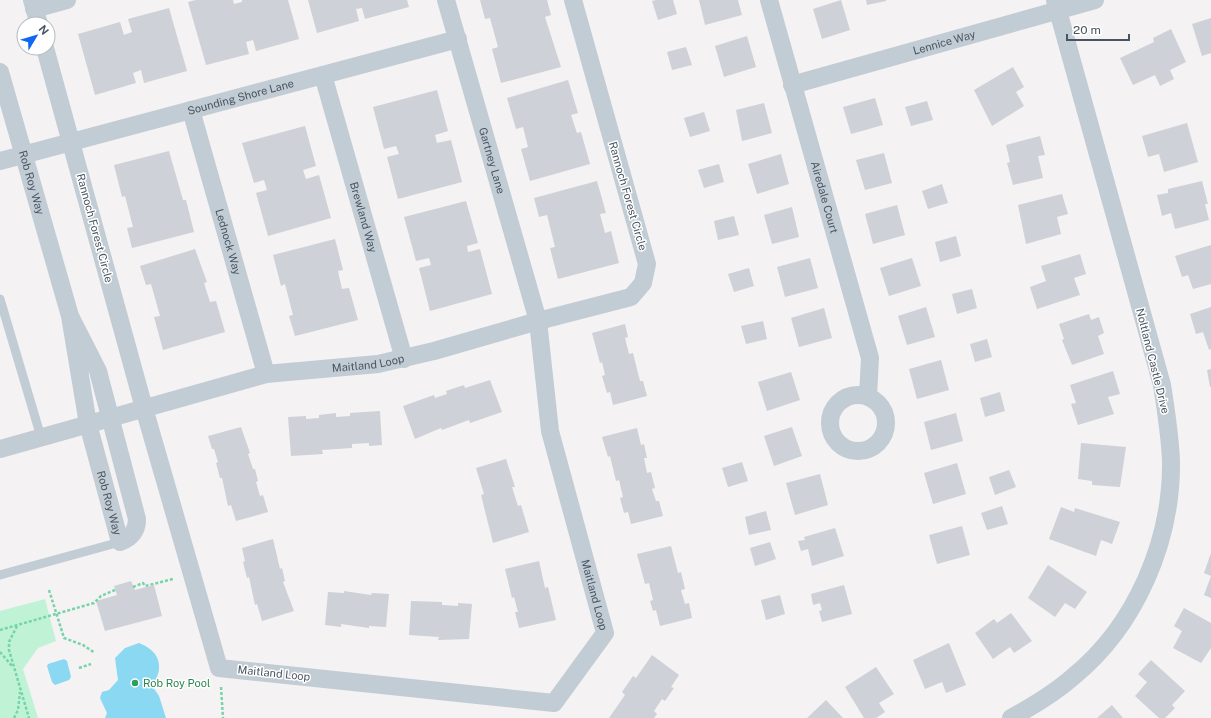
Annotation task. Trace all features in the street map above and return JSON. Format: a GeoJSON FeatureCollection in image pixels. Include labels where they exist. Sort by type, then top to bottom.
{"type":"FeatureCollection","features":[{"type":"Feature","properties":{"kind":"street"},"geometry":{"type":"LineString","coordinates":[[35,11],[67,0]]}},
{"type":"Feature","properties":{"kind":"street","name":"Gartney Lane"},"geometry":{"type":"LineString","coordinates":[[446,0],[538,321]]}},
{"type":"Feature","properties":{"kind":"street","name":"Rannoch Forest Circle"},"geometry":{"type":"LineString","coordinates":[[538,321],[631,297],[643,283],[647,264],[573,0]]}},
{"type":"Feature","properties":{"kind":"street","name":"Airedale Court"},"geometry":{"type":"LineString","coordinates":[[768,0],[870,358],[868,396]]}},
{"type":"Feature","properties":{"kind":"street","name":"Lennice Way"},"geometry":{"type":"LineString","coordinates":[[792,85],[1056,5],[1095,0]]}},
{"type":"Feature","properties":{"kind":"street","name":"Noltland Castle Drive"},"geometry":{"type":"LineString","coordinates":[[1011,718],[1046,698],[1075,676],[1096,655],[1124,621],[1139,596],[1151,568],[1162,531],[1168,500],[1171,462],[1168,423],[1162,385],[1056,5]]}},
{"type":"Feature","properties":{"kind":"street","name":"Sounding Shore Lane"},"geometry":{"type":"LineString","coordinates":[[0,161],[71,141],[458,40]]}},
{"type":"Feature","properties":{"kind":"street","name":"Rannoch Forest Circle"},"geometry":{"type":"LineString","coordinates":[[47,56],[144,408]]}},
{"type":"Feature","properties":{"kind":"street","name":"Rob Roy Way"},"geometry":{"type":"LineString","coordinates":[[0,72],[70,316],[88,424],[120,542],[128,539],[135,531],[137,519],[98,371],[70,316]]}},
{"type":"Feature","properties":{"kind":"street","name":"Brewland Way"},"geometry":{"type":"LineString","coordinates":[[323,75],[404,359]]}},
{"type":"Feature","properties":{"kind":"street","name":"Lednock Way"},"geometry":{"type":"LineString","coordinates":[[191,110],[266,374]]}},
{"type":"Feature","properties":{"kind":"street","name":"Maitland Loop"},"geometry":{"type":"LineString","coordinates":[[0,448],[266,374],[378,364],[404,359],[538,321],[550,431],[605,633],[554,703],[219,668]]}},
{"type":"Feature","properties":{"kind":"street"},"geometry":{"type":"LineString","coordinates":[[144,408],[219,668]]}},
{"type":"Feature","properties":{"kind":"lane"},"geometry":{"type":"LineString","coordinates":[[0,299],[41,437]]}},
{"type":"Feature","properties":{"kind":"lane"},"geometry":{"type":"LineString","coordinates":[[0,575],[120,542]]}},
{"type":"Feature","properties":{"kind":"path"},"geometry":{"type":"LineString","coordinates":[[133,587],[143,584],[145,586],[192,574]]}},
{"type":"Feature","properties":{"kind":"path"},"geometry":{"type":"LineString","coordinates":[[49,590],[64,638],[83,645],[95,653]]}},
{"type":"Feature","properties":{"kind":"path"},"geometry":{"type":"LineString","coordinates":[[0,630],[94,603],[102,596],[115,590]]}},
{"type":"Feature","properties":{"kind":"path"},"geometry":{"type":"LineString","coordinates":[[14,672],[9,650],[9,642],[17,625]]}},
{"type":"Feature","properties":{"kind":"path"},"geometry":{"type":"LineString","coordinates":[[0,652],[8,659],[14,672],[29,718]]}},
{"type":"Feature","properties":{"kind":"path"},"geometry":{"type":"LineString","coordinates":[[80,668],[91,664]]}},
{"type":"Feature","properties":{"kind":"path"},"geometry":{"type":"LineString","coordinates":[[219,668],[223,718]]}},
{"type":"Feature","properties":{"kind":"path"},"geometry":{"type":"LineString","coordinates":[[14,718],[18,710],[20,687]]}},
{"type":"Feature","properties":{"kind":"green space"},"geometry":{"type":"Polygon","coordinates":[[[45,599],[56,641],[38,648],[23,669],[38,718],[0,718],[0,611],[45,599]]]}},
{"type":"Feature","properties":{"kind":"water","name":"Rob Roy Pool"},"geometry":{"type":"Polygon","coordinates":[[[139,643],[151,650],[158,660],[159,671],[153,687],[159,696],[166,718],[105,718],[107,713],[100,698],[102,692],[109,690],[118,680],[115,658],[125,648],[139,643]]]}},
{"type":"Feature","properties":{"kind":"water"},"geometry":{"type":"Polygon","coordinates":[[[64,659],[67,661],[71,677],[69,680],[55,685],[52,682],[47,666],[48,664],[64,659]]]}},
{"type":"Feature","properties":{"kind":"building"},"geometry":{"type":"Polygon","coordinates":[[[196,0],[233,0],[234,4],[242,2],[242,0],[288,0],[299,39],[256,51],[253,40],[246,42],[249,54],[206,65],[188,2],[196,0]]]}},
{"type":"Feature","properties":{"kind":"building"},"geometry":{"type":"Polygon","coordinates":[[[308,0],[407,0],[409,7],[365,19],[362,8],[356,9],[359,21],[317,33],[308,0]]]}},
{"type":"Feature","properties":{"kind":"building"},"geometry":{"type":"Polygon","coordinates":[[[480,0],[547,0],[551,15],[545,17],[561,67],[501,83],[492,49],[498,47],[490,18],[485,19],[480,0]]]}},
{"type":"Feature","properties":{"kind":"building"},"geometry":{"type":"Polygon","coordinates":[[[673,0],[677,14],[658,20],[652,1],[673,0]]]}},
{"type":"Feature","properties":{"kind":"building"},"geometry":{"type":"Polygon","coordinates":[[[699,0],[738,0],[742,15],[705,25],[699,0]]]}},
{"type":"Feature","properties":{"kind":"building"},"geometry":{"type":"Polygon","coordinates":[[[841,0],[850,30],[822,39],[813,9],[841,0]]]}},
{"type":"Feature","properties":{"kind":"building"},"geometry":{"type":"Polygon","coordinates":[[[866,0],[886,0],[886,1],[867,5],[866,0]]]}},
{"type":"Feature","properties":{"kind":"building"},"geometry":{"type":"Polygon","coordinates":[[[169,8],[187,71],[144,83],[141,70],[133,73],[136,83],[95,95],[78,34],[120,22],[124,35],[132,32],[128,19],[169,8]]]}},
{"type":"Feature","properties":{"kind":"building"},"geometry":{"type":"Polygon","coordinates":[[[1211,18],[1211,53],[1202,56],[1192,24],[1211,18]]]}},
{"type":"Feature","properties":{"kind":"building"},"geometry":{"type":"Polygon","coordinates":[[[1171,29],[1186,62],[1170,70],[1174,79],[1160,86],[1155,75],[1133,85],[1120,58],[1154,42],[1153,38],[1171,29]]]}},
{"type":"Feature","properties":{"kind":"building"},"geometry":{"type":"Polygon","coordinates":[[[747,36],[756,67],[724,77],[715,46],[747,36]]]}},
{"type":"Feature","properties":{"kind":"building"},"geometry":{"type":"Polygon","coordinates":[[[686,47],[692,65],[672,70],[667,52],[686,47]]]}},
{"type":"Feature","properties":{"kind":"building"},"geometry":{"type":"Polygon","coordinates":[[[1013,67],[1024,87],[1016,92],[1024,106],[992,126],[974,90],[1013,67]]]}},
{"type":"Feature","properties":{"kind":"building"},"geometry":{"type":"Polygon","coordinates":[[[568,80],[578,113],[571,115],[577,133],[581,132],[590,164],[530,181],[521,149],[528,147],[523,127],[516,129],[507,98],[568,80]]]}},
{"type":"Feature","properties":{"kind":"building"},"geometry":{"type":"Polygon","coordinates":[[[437,90],[448,131],[435,135],[437,143],[451,140],[462,182],[398,199],[387,157],[399,154],[396,146],[384,149],[373,107],[437,90]]]}},
{"type":"Feature","properties":{"kind":"building"},"geometry":{"type":"Polygon","coordinates":[[[875,98],[883,125],[851,134],[843,107],[875,98]]]}},
{"type":"Feature","properties":{"kind":"building"},"geometry":{"type":"Polygon","coordinates":[[[927,101],[933,120],[911,126],[905,107],[927,101]]]}},
{"type":"Feature","properties":{"kind":"building"},"geometry":{"type":"Polygon","coordinates":[[[764,103],[772,133],[742,141],[736,110],[764,103]]]}},
{"type":"Feature","properties":{"kind":"building"},"geometry":{"type":"Polygon","coordinates":[[[704,112],[710,131],[690,137],[684,118],[704,112]]]}},
{"type":"Feature","properties":{"kind":"building"},"geometry":{"type":"Polygon","coordinates":[[[1187,123],[1198,162],[1164,172],[1159,154],[1148,157],[1142,136],[1187,123]]]}},
{"type":"Feature","properties":{"kind":"building"},"geometry":{"type":"Polygon","coordinates":[[[305,126],[316,166],[303,170],[306,179],[319,175],[331,218],[268,236],[256,193],[267,190],[264,180],[254,183],[242,143],[305,126]]]}},
{"type":"Feature","properties":{"kind":"building"},"geometry":{"type":"Polygon","coordinates":[[[1040,136],[1045,155],[1038,156],[1043,178],[1013,185],[1007,163],[1010,162],[1006,145],[1040,136]]]}},
{"type":"Feature","properties":{"kind":"building"},"geometry":{"type":"Polygon","coordinates":[[[169,151],[183,200],[186,200],[194,232],[132,248],[127,228],[133,227],[125,196],[122,197],[114,165],[169,151]]]}},
{"type":"Feature","properties":{"kind":"building"},"geometry":{"type":"Polygon","coordinates":[[[884,153],[892,183],[865,190],[856,160],[884,153]]]}},
{"type":"Feature","properties":{"kind":"building"},"geometry":{"type":"Polygon","coordinates":[[[781,154],[789,184],[757,194],[748,164],[781,154]]]}},
{"type":"Feature","properties":{"kind":"building"},"geometry":{"type":"Polygon","coordinates":[[[719,164],[724,182],[704,188],[698,170],[719,164]]]}},
{"type":"Feature","properties":{"kind":"building"},"geometry":{"type":"Polygon","coordinates":[[[597,181],[606,213],[600,214],[605,233],[611,231],[619,263],[558,279],[550,248],[555,247],[547,215],[539,217],[534,198],[597,181]]]}},
{"type":"Feature","properties":{"kind":"building"},"geometry":{"type":"Polygon","coordinates":[[[1202,181],[1208,204],[1205,204],[1209,220],[1175,229],[1171,213],[1162,216],[1157,195],[1168,193],[1168,189],[1202,181]]]}},
{"type":"Feature","properties":{"kind":"building"},"geometry":{"type":"Polygon","coordinates":[[[942,184],[948,203],[928,209],[922,191],[942,184]]]}},
{"type":"Feature","properties":{"kind":"building"},"geometry":{"type":"Polygon","coordinates":[[[1062,194],[1068,214],[1057,217],[1061,234],[1026,244],[1018,205],[1062,194]]]}},
{"type":"Feature","properties":{"kind":"building"},"geometry":{"type":"Polygon","coordinates":[[[466,201],[478,243],[467,246],[468,252],[480,249],[492,294],[430,311],[419,268],[431,265],[429,258],[416,261],[404,217],[466,201]]]}},
{"type":"Feature","properties":{"kind":"building"},"geometry":{"type":"Polygon","coordinates":[[[897,205],[905,235],[873,244],[865,214],[897,205]]]}},
{"type":"Feature","properties":{"kind":"building"},"geometry":{"type":"Polygon","coordinates":[[[792,207],[799,237],[772,244],[764,215],[792,207]]]}},
{"type":"Feature","properties":{"kind":"building"},"geometry":{"type":"Polygon","coordinates":[[[734,216],[739,235],[718,240],[714,221],[734,216]]]}},
{"type":"Feature","properties":{"kind":"building"},"geometry":{"type":"Polygon","coordinates":[[[956,236],[961,256],[940,262],[935,242],[956,236]]]}},
{"type":"Feature","properties":{"kind":"building"},"geometry":{"type":"Polygon","coordinates":[[[335,239],[343,270],[338,271],[342,289],[349,288],[358,320],[295,336],[289,316],[293,315],[285,284],[281,286],[273,255],[335,239]]]}},
{"type":"Feature","properties":{"kind":"building"},"geometry":{"type":"Polygon","coordinates":[[[1211,245],[1211,284],[1193,289],[1188,275],[1182,277],[1175,256],[1211,245]]]}},
{"type":"Feature","properties":{"kind":"building"},"geometry":{"type":"Polygon","coordinates":[[[195,249],[207,282],[204,283],[210,302],[216,301],[225,332],[163,350],[154,317],[160,316],[151,284],[146,285],[140,266],[195,249]]]}},
{"type":"Feature","properties":{"kind":"building"},"geometry":{"type":"Polygon","coordinates":[[[1080,254],[1086,274],[1074,278],[1080,295],[1037,309],[1030,287],[1046,281],[1041,266],[1080,254]]]}},
{"type":"Feature","properties":{"kind":"building"},"geometry":{"type":"Polygon","coordinates":[[[810,258],[818,288],[785,297],[777,267],[810,258]]]}},
{"type":"Feature","properties":{"kind":"building"},"geometry":{"type":"Polygon","coordinates":[[[912,258],[921,286],[889,296],[880,268],[912,258]]]}},
{"type":"Feature","properties":{"kind":"building"},"geometry":{"type":"Polygon","coordinates":[[[749,268],[754,286],[734,292],[728,274],[749,268]]]}},
{"type":"Feature","properties":{"kind":"building"},"geometry":{"type":"Polygon","coordinates":[[[972,289],[977,308],[957,314],[952,294],[972,289]]]}},
{"type":"Feature","properties":{"kind":"building"},"geometry":{"type":"Polygon","coordinates":[[[926,307],[935,337],[907,345],[898,316],[926,307]]]}},
{"type":"Feature","properties":{"kind":"building"},"geometry":{"type":"Polygon","coordinates":[[[1211,307],[1211,349],[1209,350],[1203,332],[1196,334],[1190,314],[1211,307]]]}},
{"type":"Feature","properties":{"kind":"building"},"geometry":{"type":"Polygon","coordinates":[[[824,308],[832,338],[799,347],[791,318],[824,308]]]}},
{"type":"Feature","properties":{"kind":"building"},"geometry":{"type":"Polygon","coordinates":[[[1089,314],[1091,320],[1099,317],[1104,333],[1098,336],[1104,354],[1072,365],[1062,340],[1064,339],[1059,324],[1089,314]]]}},
{"type":"Feature","properties":{"kind":"building"},"geometry":{"type":"Polygon","coordinates":[[[763,321],[767,339],[746,344],[741,326],[763,321]]]}},
{"type":"Feature","properties":{"kind":"building"},"geometry":{"type":"Polygon","coordinates":[[[625,324],[628,337],[625,338],[629,354],[633,353],[640,381],[643,381],[647,396],[613,405],[610,392],[607,393],[602,376],[605,375],[602,362],[600,363],[592,333],[625,324]]]}},
{"type":"Feature","properties":{"kind":"building"},"geometry":{"type":"Polygon","coordinates":[[[987,339],[992,357],[975,362],[970,344],[987,339]]]}},
{"type":"Feature","properties":{"kind":"building"},"geometry":{"type":"Polygon","coordinates":[[[941,360],[949,390],[917,399],[909,369],[941,360]]]}},
{"type":"Feature","properties":{"kind":"building"},"geometry":{"type":"Polygon","coordinates":[[[1211,369],[1211,387],[1210,387],[1207,370],[1211,369]]]}},
{"type":"Feature","properties":{"kind":"building"},"geometry":{"type":"Polygon","coordinates":[[[1113,371],[1120,394],[1108,397],[1114,414],[1078,425],[1071,404],[1076,403],[1070,385],[1113,371]]]}},
{"type":"Feature","properties":{"kind":"building"},"geometry":{"type":"Polygon","coordinates":[[[791,372],[800,400],[767,411],[758,382],[791,372]]]}},
{"type":"Feature","properties":{"kind":"building"},"geometry":{"type":"Polygon","coordinates":[[[490,380],[502,412],[470,423],[469,420],[442,430],[441,428],[415,439],[403,406],[434,395],[435,398],[447,394],[446,391],[464,385],[465,388],[490,380]]]}},
{"type":"Feature","properties":{"kind":"building"},"geometry":{"type":"Polygon","coordinates":[[[1000,392],[1005,411],[985,417],[980,398],[1000,392]]]}},
{"type":"Feature","properties":{"kind":"building"},"geometry":{"type":"Polygon","coordinates":[[[380,411],[382,445],[369,446],[369,443],[352,444],[352,448],[322,450],[323,454],[291,456],[288,417],[306,416],[306,419],[319,418],[319,415],[336,413],[336,417],[350,416],[350,413],[380,411]]]}},
{"type":"Feature","properties":{"kind":"building"},"geometry":{"type":"Polygon","coordinates":[[[956,413],[963,441],[931,450],[924,422],[956,413]]]}},
{"type":"Feature","properties":{"kind":"building"},"geometry":{"type":"Polygon","coordinates":[[[241,427],[250,453],[248,454],[253,469],[255,469],[258,481],[256,482],[260,496],[263,495],[268,512],[236,521],[231,505],[228,506],[222,478],[220,478],[216,463],[218,462],[208,436],[241,427]]]}},
{"type":"Feature","properties":{"kind":"building"},"geometry":{"type":"Polygon","coordinates":[[[792,427],[802,456],[774,466],[764,436],[792,427]]]}},
{"type":"Feature","properties":{"kind":"building"},"geometry":{"type":"Polygon","coordinates":[[[637,428],[641,445],[644,444],[647,458],[644,458],[647,473],[651,472],[655,488],[652,489],[656,501],[659,501],[663,516],[631,524],[628,512],[624,513],[620,498],[623,497],[619,480],[616,481],[610,456],[608,457],[602,437],[637,428]]]}},
{"type":"Feature","properties":{"kind":"building"},"geometry":{"type":"Polygon","coordinates":[[[1081,443],[1126,447],[1120,487],[1092,485],[1092,481],[1078,479],[1081,443]]]}},
{"type":"Feature","properties":{"kind":"building"},"geometry":{"type":"Polygon","coordinates":[[[506,459],[515,487],[512,487],[518,506],[521,505],[529,532],[493,543],[481,495],[484,494],[476,468],[506,459]]]}},
{"type":"Feature","properties":{"kind":"building"},"geometry":{"type":"Polygon","coordinates":[[[742,462],[748,481],[728,487],[722,468],[742,462]]]}},
{"type":"Feature","properties":{"kind":"building"},"geometry":{"type":"Polygon","coordinates":[[[957,463],[966,494],[933,504],[924,473],[957,463]]]}},
{"type":"Feature","properties":{"kind":"building"},"geometry":{"type":"Polygon","coordinates":[[[1009,470],[1016,487],[995,495],[989,477],[1009,470]]]}},
{"type":"Feature","properties":{"kind":"building"},"geometry":{"type":"Polygon","coordinates":[[[820,474],[828,505],[795,515],[786,483],[820,474]]]}},
{"type":"Feature","properties":{"kind":"building"},"geometry":{"type":"Polygon","coordinates":[[[1002,506],[1008,524],[987,530],[981,513],[1002,506]]]}},
{"type":"Feature","properties":{"kind":"building"},"geometry":{"type":"Polygon","coordinates":[[[1061,507],[1074,512],[1075,508],[1120,522],[1112,544],[1101,540],[1096,556],[1049,539],[1061,507]]]}},
{"type":"Feature","properties":{"kind":"building"},"geometry":{"type":"Polygon","coordinates":[[[766,511],[771,530],[749,535],[745,517],[766,511]]]}},
{"type":"Feature","properties":{"kind":"building"},"geometry":{"type":"Polygon","coordinates":[[[962,526],[970,555],[937,564],[929,535],[962,526]]]}},
{"type":"Feature","properties":{"kind":"building"},"geometry":{"type":"Polygon","coordinates":[[[835,528],[844,556],[812,566],[808,549],[801,551],[798,541],[805,540],[804,537],[835,528]]]}},
{"type":"Feature","properties":{"kind":"building"},"geometry":{"type":"Polygon","coordinates":[[[273,539],[280,569],[282,568],[285,581],[283,582],[294,611],[262,621],[257,604],[255,605],[249,577],[247,578],[243,562],[245,561],[242,548],[273,539]]]}},
{"type":"Feature","properties":{"kind":"building"},"geometry":{"type":"Polygon","coordinates":[[[770,542],[776,559],[755,566],[750,548],[770,542]]]}},
{"type":"Feature","properties":{"kind":"building"},"geometry":{"type":"Polygon","coordinates":[[[671,546],[678,573],[681,572],[685,589],[681,590],[685,604],[689,603],[692,618],[660,626],[656,610],[653,611],[650,601],[653,600],[649,583],[645,584],[637,554],[671,546]]]}},
{"type":"Feature","properties":{"kind":"building"},"geometry":{"type":"Polygon","coordinates":[[[1211,553],[1211,576],[1204,573],[1211,553]]]}},
{"type":"Feature","properties":{"kind":"building"},"geometry":{"type":"Polygon","coordinates":[[[539,561],[545,588],[548,587],[556,620],[519,628],[515,612],[518,612],[514,597],[512,598],[505,569],[539,561]]]}},
{"type":"Feature","properties":{"kind":"building"},"geometry":{"type":"Polygon","coordinates":[[[1048,565],[1087,592],[1075,609],[1065,603],[1055,617],[1028,598],[1048,565]]]}},
{"type":"Feature","properties":{"kind":"building"},"geometry":{"type":"Polygon","coordinates":[[[1211,576],[1211,598],[1204,595],[1211,576]]]}},
{"type":"Feature","properties":{"kind":"building"},"geometry":{"type":"Polygon","coordinates":[[[131,581],[135,590],[154,585],[162,616],[105,631],[96,601],[117,595],[114,586],[131,581]]]}},
{"type":"Feature","properties":{"kind":"building"},"geometry":{"type":"Polygon","coordinates":[[[844,585],[852,614],[822,622],[819,611],[822,610],[820,603],[813,605],[811,594],[844,585]]]}},
{"type":"Feature","properties":{"kind":"building"},"geometry":{"type":"Polygon","coordinates":[[[344,591],[371,595],[372,593],[389,594],[386,627],[369,626],[369,628],[341,624],[341,627],[325,625],[328,592],[344,593],[344,591]]]}},
{"type":"Feature","properties":{"kind":"building"},"geometry":{"type":"Polygon","coordinates":[[[780,595],[785,614],[766,620],[761,600],[780,595]]]}},
{"type":"Feature","properties":{"kind":"building"},"geometry":{"type":"Polygon","coordinates":[[[411,601],[442,602],[442,605],[458,606],[458,603],[472,604],[469,639],[438,640],[439,637],[409,635],[411,601]]]}},
{"type":"Feature","properties":{"kind":"building"},"geometry":{"type":"Polygon","coordinates":[[[1184,608],[1211,623],[1211,648],[1201,663],[1173,648],[1182,631],[1174,626],[1184,608]]]}},
{"type":"Feature","properties":{"kind":"building"},"geometry":{"type":"Polygon","coordinates":[[[1011,613],[1032,641],[1014,653],[1010,647],[993,659],[975,633],[994,619],[997,623],[1011,613]]]}},
{"type":"Feature","properties":{"kind":"building"},"geometry":{"type":"Polygon","coordinates":[[[949,643],[966,685],[946,693],[942,682],[925,689],[913,660],[949,643]]]}},
{"type":"Feature","properties":{"kind":"building"},"geometry":{"type":"Polygon","coordinates":[[[652,655],[679,675],[671,687],[674,688],[665,701],[662,699],[654,711],[657,714],[654,718],[609,718],[625,695],[622,692],[633,676],[636,678],[652,655]]]}},
{"type":"Feature","properties":{"kind":"building"},"geometry":{"type":"Polygon","coordinates":[[[1151,660],[1185,691],[1172,705],[1175,708],[1165,718],[1159,718],[1135,696],[1147,682],[1138,674],[1151,660]]]}},
{"type":"Feature","properties":{"kind":"building"},"geometry":{"type":"Polygon","coordinates":[[[876,667],[894,694],[879,703],[885,712],[876,718],[864,718],[845,687],[876,667]]]}},
{"type":"Feature","properties":{"kind":"building"},"geometry":{"type":"Polygon","coordinates":[[[826,700],[843,718],[807,718],[826,700]]]}},
{"type":"Feature","properties":{"kind":"building"},"geometry":{"type":"Polygon","coordinates":[[[1112,705],[1123,718],[1097,718],[1112,705]]]}},
{"type":"Feature","properties":{"kind":"place","name":"Rob Roy Pool"},"geometry":{"type":"Point","coordinates":[135,683]}}]}
